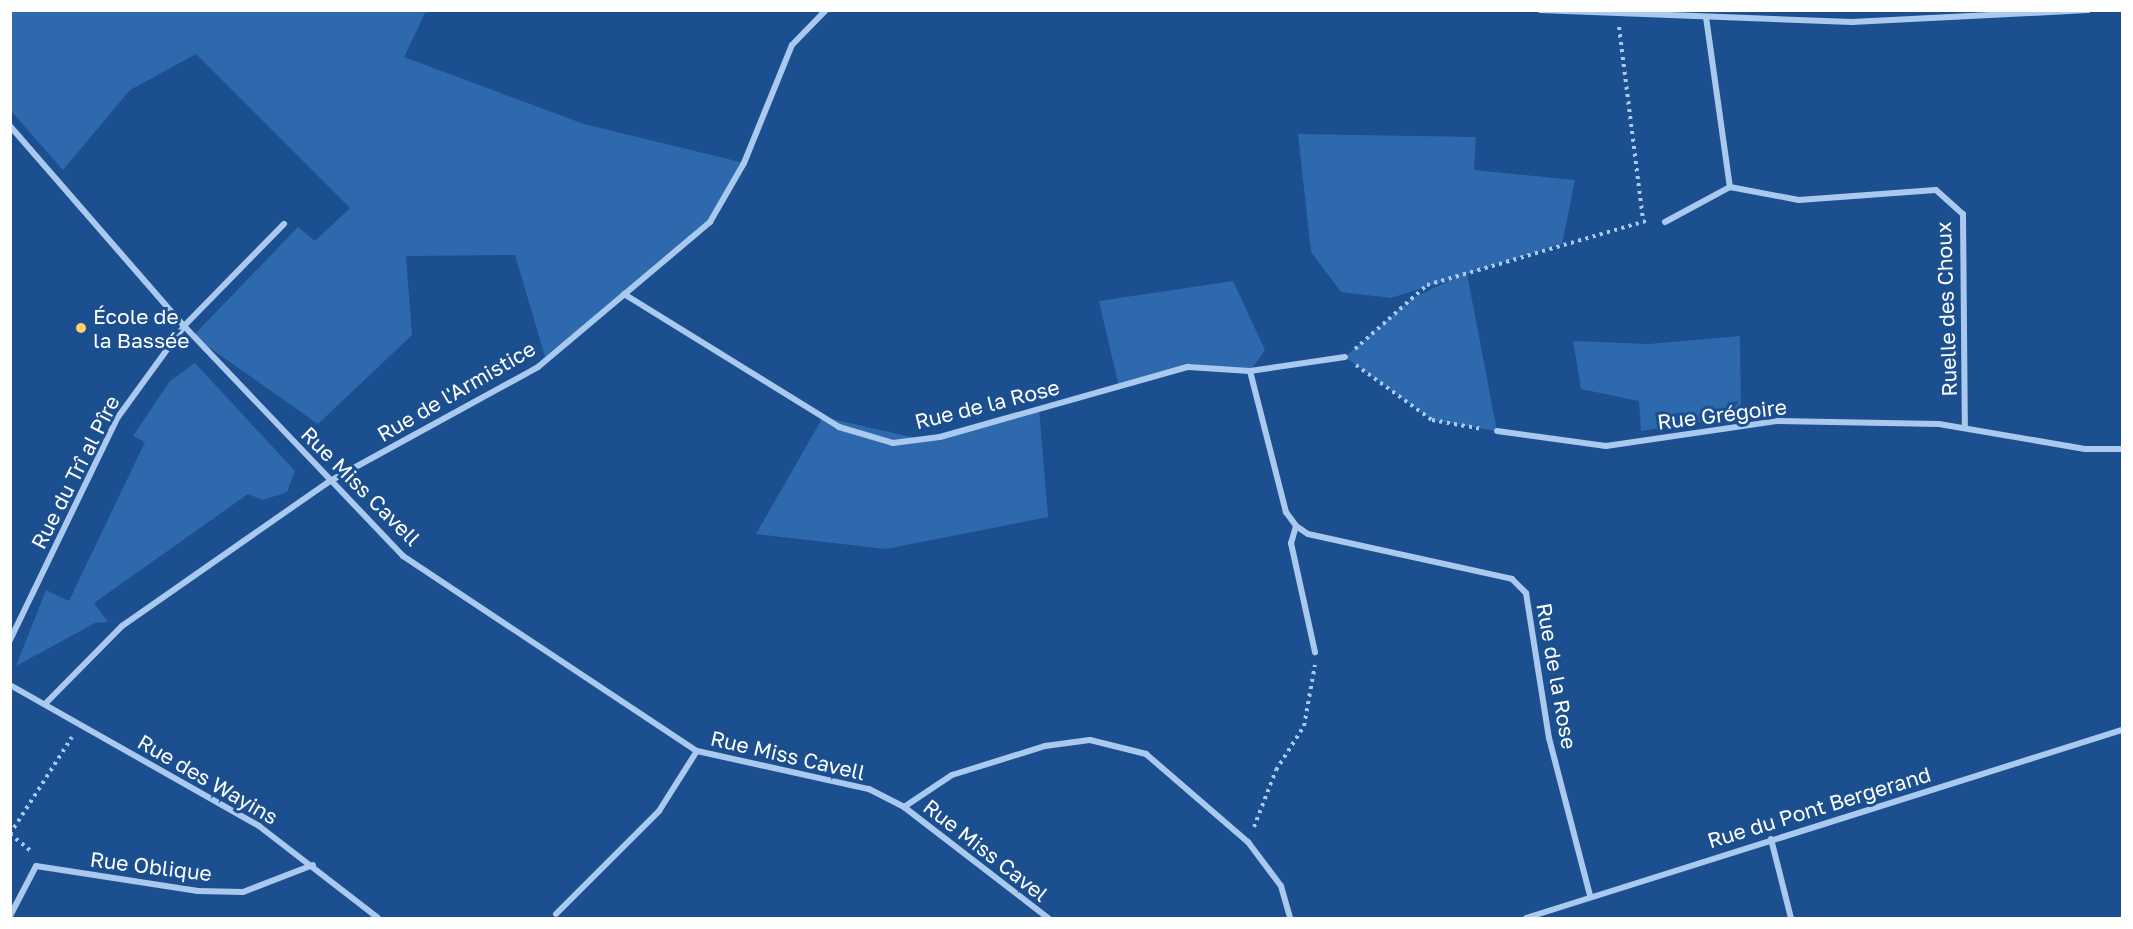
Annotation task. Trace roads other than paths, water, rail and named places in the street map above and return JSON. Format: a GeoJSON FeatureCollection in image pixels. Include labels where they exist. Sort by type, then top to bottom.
{"type":"FeatureCollection","features":[{"type":"Feature","properties":{"kind":"street","name":"Rue de l'Armistice"},"geometry":{"type":"LineString","coordinates":[[47,702],[122,626],[330,481],[538,367],[710,222],[744,163],[792,45],[826,10]]}},
{"type":"Feature","properties":{"kind":"street"},"geometry":{"type":"LineString","coordinates":[[1540,10],[1852,22],[2088,10]]}},
{"type":"Feature","properties":{"kind":"street"},"geometry":{"type":"LineString","coordinates":[[1665,222],[1730,187],[1706,17]]}},
{"type":"Feature","properties":{"kind":"street","name":"Rue Miss Cavell"},"geometry":{"type":"LineString","coordinates":[[10,126],[184,326],[403,556],[697,751],[869,789],[904,807]]}},
{"type":"Feature","properties":{"kind":"street","name":"Ruelle des Choux"},"geometry":{"type":"LineString","coordinates":[[1730,187],[1799,200],[1936,190],[1963,214],[1965,428]]}},
{"type":"Feature","properties":{"kind":"street","name":"Rue du Trî al Pîre"},"geometry":{"type":"LineString","coordinates":[[10,640],[118,417],[184,326],[284,224]]}},
{"type":"Feature","properties":{"kind":"street","name":"Rue de la Rose"},"geometry":{"type":"LineString","coordinates":[[624,294],[839,427],[893,443],[940,437],[1188,367],[1250,370],[1345,357]]}},
{"type":"Feature","properties":{"kind":"street"},"geometry":{"type":"LineString","coordinates":[[1250,370],[1286,512],[1296,525],[1291,543],[1315,652]]}},
{"type":"Feature","properties":{"kind":"street","name":"Rue Grégoire"},"geometry":{"type":"LineString","coordinates":[[1497,431],[1606,446],[1778,421],[1965,428],[2085,449],[2122,449]]}},
{"type":"Feature","properties":{"kind":"street","name":"Rue de la Rose"},"geometry":{"type":"LineString","coordinates":[[1296,525],[1308,534],[1512,579],[1526,593],[1549,738],[1590,895]]}},
{"type":"Feature","properties":{"kind":"street","name":"Rue des Wayins"},"geometry":{"type":"LineString","coordinates":[[10,685],[47,702],[81,724],[259,826],[313,865],[378,918]]}},
{"type":"Feature","properties":{"kind":"street","name":"Rue du Pont Bergerand"},"geometry":{"type":"LineString","coordinates":[[1526,918],[1590,895],[2122,730]]}},
{"type":"Feature","properties":{"kind":"street"},"geometry":{"type":"LineString","coordinates":[[904,807],[952,776],[1046,746],[1090,740],[1146,754],[1248,842],[1281,886],[1290,918]]}},
{"type":"Feature","properties":{"kind":"street"},"geometry":{"type":"LineString","coordinates":[[556,914],[659,811],[697,751]]}},
{"type":"Feature","properties":{"kind":"street","name":"Rue Miss Cavel"},"geometry":{"type":"LineString","coordinates":[[904,807],[1048,918]]}},
{"type":"Feature","properties":{"kind":"street"},"geometry":{"type":"LineString","coordinates":[[1771,839],[1791,918]]}},
{"type":"Feature","properties":{"kind":"street","name":"Rue Oblique"},"geometry":{"type":"LineString","coordinates":[[10,916],[36,866],[198,891],[243,892],[313,865]]}},
{"type":"Feature","properties":{"kind":"place","name":"École de la Bassée"},"geometry":{"type":"Point","coordinates":[81,328]}}]}
